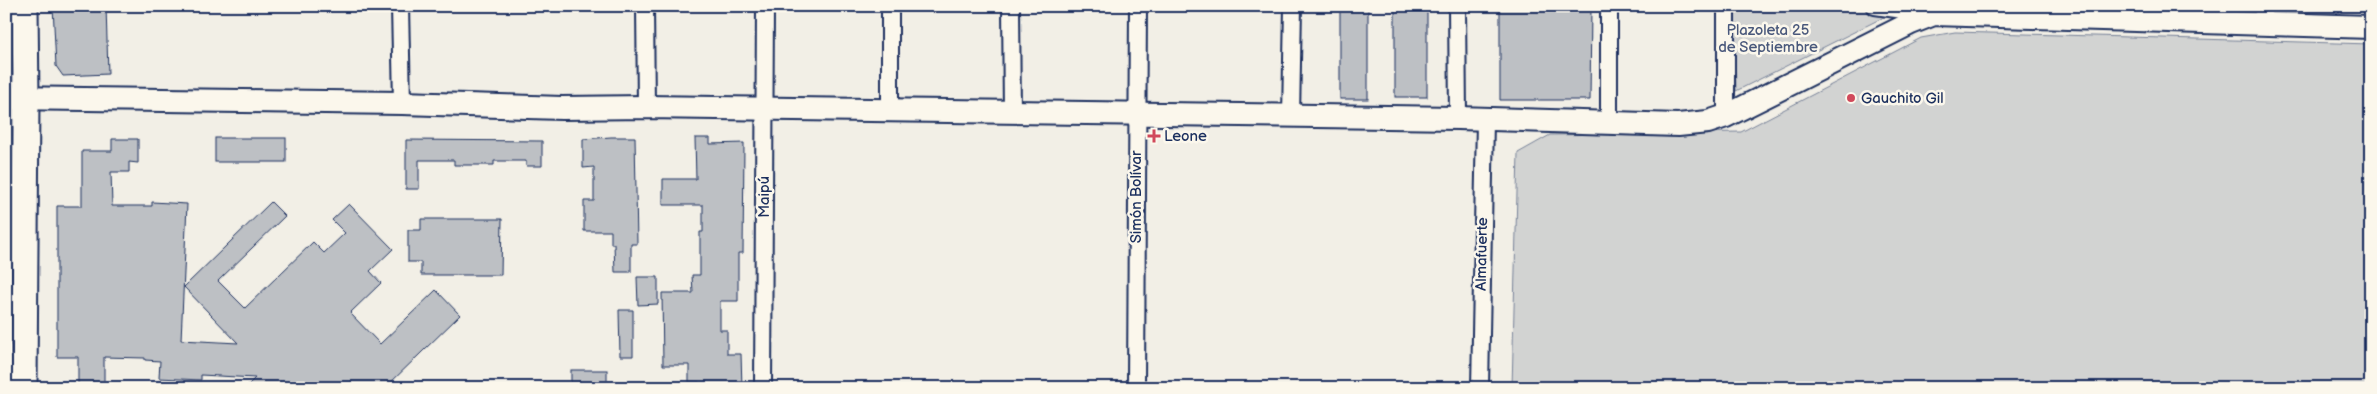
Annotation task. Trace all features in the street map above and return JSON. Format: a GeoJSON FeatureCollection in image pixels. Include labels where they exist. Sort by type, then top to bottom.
{"type":"FeatureCollection","features":[{"type":"Feature","properties":{"kind":"main road"},"geometry":{"type":"LineString","coordinates":[[24,388],[16,99],[25,6]]}},
{"type":"Feature","properties":{"kind":"main road"},"geometry":{"type":"LineString","coordinates":[[16,99],[402,103],[562,108],[646,107],[1458,118],[1695,124],[1726,116],[1934,10],[2263,14],[2371,27]]}},
{"type":"Feature","properties":{"kind":"street"},"geometry":{"type":"LineString","coordinates":[[400,6],[402,103]]}},
{"type":"Feature","properties":{"kind":"street"},"geometry":{"type":"LineString","coordinates":[[645,6],[646,107]]}},
{"type":"Feature","properties":{"kind":"street","name":"Maipú"},"geometry":{"type":"LineString","coordinates":[[762,388],[765,6]]}},
{"type":"Feature","properties":{"kind":"street"},"geometry":{"type":"LineString","coordinates":[[890,6],[890,111]]}},
{"type":"Feature","properties":{"kind":"street"},"geometry":{"type":"LineString","coordinates":[[1010,6],[1012,112]]}},
{"type":"Feature","properties":{"kind":"street","name":"Simón Bolívar"},"geometry":{"type":"LineString","coordinates":[[1136,388],[1138,6]]}},
{"type":"Feature","properties":{"kind":"street"},"geometry":{"type":"LineString","coordinates":[[1291,117],[1293,6]]}},
{"type":"Feature","properties":{"kind":"street"},"geometry":{"type":"LineString","coordinates":[[1457,6],[1458,118]]}},
{"type":"Feature","properties":{"kind":"street"},"geometry":{"type":"LineString","coordinates":[[1608,122],[1609,6]]}},
{"type":"Feature","properties":{"kind":"street"},"geometry":{"type":"LineString","coordinates":[[1726,6],[1726,116]]}},
{"type":"Feature","properties":{"kind":"street"},"geometry":{"type":"LineString","coordinates":[[1875,6],[1934,10]]}},
{"type":"Feature","properties":{"kind":"street","name":"Almafuerte"},"geometry":{"type":"LineString","coordinates":[[1480,388],[1485,120]]}},
{"type":"Feature","properties":{"kind":"green space","name":"Plazoleta 25 de Septiembre"},"geometry":{"type":"Polygon","coordinates":[[[1734,6],[1896,6],[1904,7],[1736,91],[1734,6]]]}},
{"type":"Feature","properties":{"kind":"green space"},"geometry":{"type":"Polygon","coordinates":[[[1955,32],[2371,44],[2371,388],[1512,388],[1518,153],[1550,135],[1741,132],[1921,38],[1955,32]]]}},
{"type":"Feature","properties":{"kind":"building"},"geometry":{"type":"Polygon","coordinates":[[[53,6],[106,6],[108,74],[63,76],[56,66],[53,6]]]}},
{"type":"Feature","properties":{"kind":"building"},"geometry":{"type":"Polygon","coordinates":[[[1340,6],[1368,6],[1368,99],[1340,99],[1340,6]]]}},
{"type":"Feature","properties":{"kind":"building"},"geometry":{"type":"Polygon","coordinates":[[[1395,6],[1427,6],[1427,97],[1395,97],[1395,6]]]}},
{"type":"Feature","properties":{"kind":"building"},"geometry":{"type":"Polygon","coordinates":[[[1500,6],[1591,6],[1590,100],[1500,100],[1500,6]]]}},
{"type":"Feature","properties":{"kind":"building"},"geometry":{"type":"Polygon","coordinates":[[[635,137],[637,244],[631,244],[631,272],[615,272],[614,244],[611,244],[611,231],[584,231],[584,201],[594,201],[594,167],[583,168],[583,139],[635,137]]]}},
{"type":"Feature","properties":{"kind":"building"},"geometry":{"type":"Polygon","coordinates":[[[215,138],[286,138],[286,162],[215,162],[215,138]]]}},
{"type":"Feature","properties":{"kind":"building"},"geometry":{"type":"Polygon","coordinates":[[[695,138],[710,138],[710,144],[744,143],[743,253],[738,253],[738,301],[720,301],[720,330],[727,330],[727,354],[741,354],[742,388],[699,388],[699,382],[689,382],[689,365],[663,365],[662,293],[693,293],[692,275],[700,275],[700,232],[703,232],[703,205],[663,205],[663,179],[696,179],[695,138]]]}},
{"type":"Feature","properties":{"kind":"building"},"geometry":{"type":"Polygon","coordinates":[[[112,139],[138,139],[138,163],[129,162],[129,172],[111,172],[112,206],[152,206],[152,202],[187,204],[181,340],[238,343],[184,287],[271,202],[285,216],[218,281],[245,308],[313,242],[324,253],[345,233],[332,220],[349,204],[393,249],[370,271],[381,283],[350,313],[380,344],[436,290],[460,315],[385,388],[245,388],[255,378],[201,375],[201,380],[159,378],[160,361],[145,360],[145,358],[104,357],[104,388],[78,388],[78,357],[57,357],[57,206],[82,206],[82,151],[112,151],[112,139]]]}},
{"type":"Feature","properties":{"kind":"building"},"geometry":{"type":"Polygon","coordinates":[[[406,140],[542,141],[542,166],[526,166],[526,161],[494,161],[494,165],[454,165],[454,160],[419,160],[419,189],[406,189],[406,140]]]}},
{"type":"Feature","properties":{"kind":"building"},"geometry":{"type":"Polygon","coordinates":[[[421,219],[502,219],[501,275],[421,275],[421,262],[408,262],[408,230],[421,230],[421,219]]]}},
{"type":"Feature","properties":{"kind":"building"},"geometry":{"type":"Polygon","coordinates":[[[637,277],[658,277],[658,304],[638,305],[637,277]]]}},
{"type":"Feature","properties":{"kind":"building"},"geometry":{"type":"Polygon","coordinates":[[[619,310],[633,310],[633,356],[620,356],[619,310]]]}},
{"type":"Feature","properties":{"kind":"building"},"geometry":{"type":"Polygon","coordinates":[[[571,370],[607,370],[607,388],[571,388],[571,370]]]}},
{"type":"Feature","properties":{"kind":"place","name":"Gauchito Gil"},"geometry":{"type":"Point","coordinates":[1851,98]}},
{"type":"Feature","properties":{"kind":"place","name":"Leone"},"geometry":{"type":"Point","coordinates":[1154,136]}}]}
